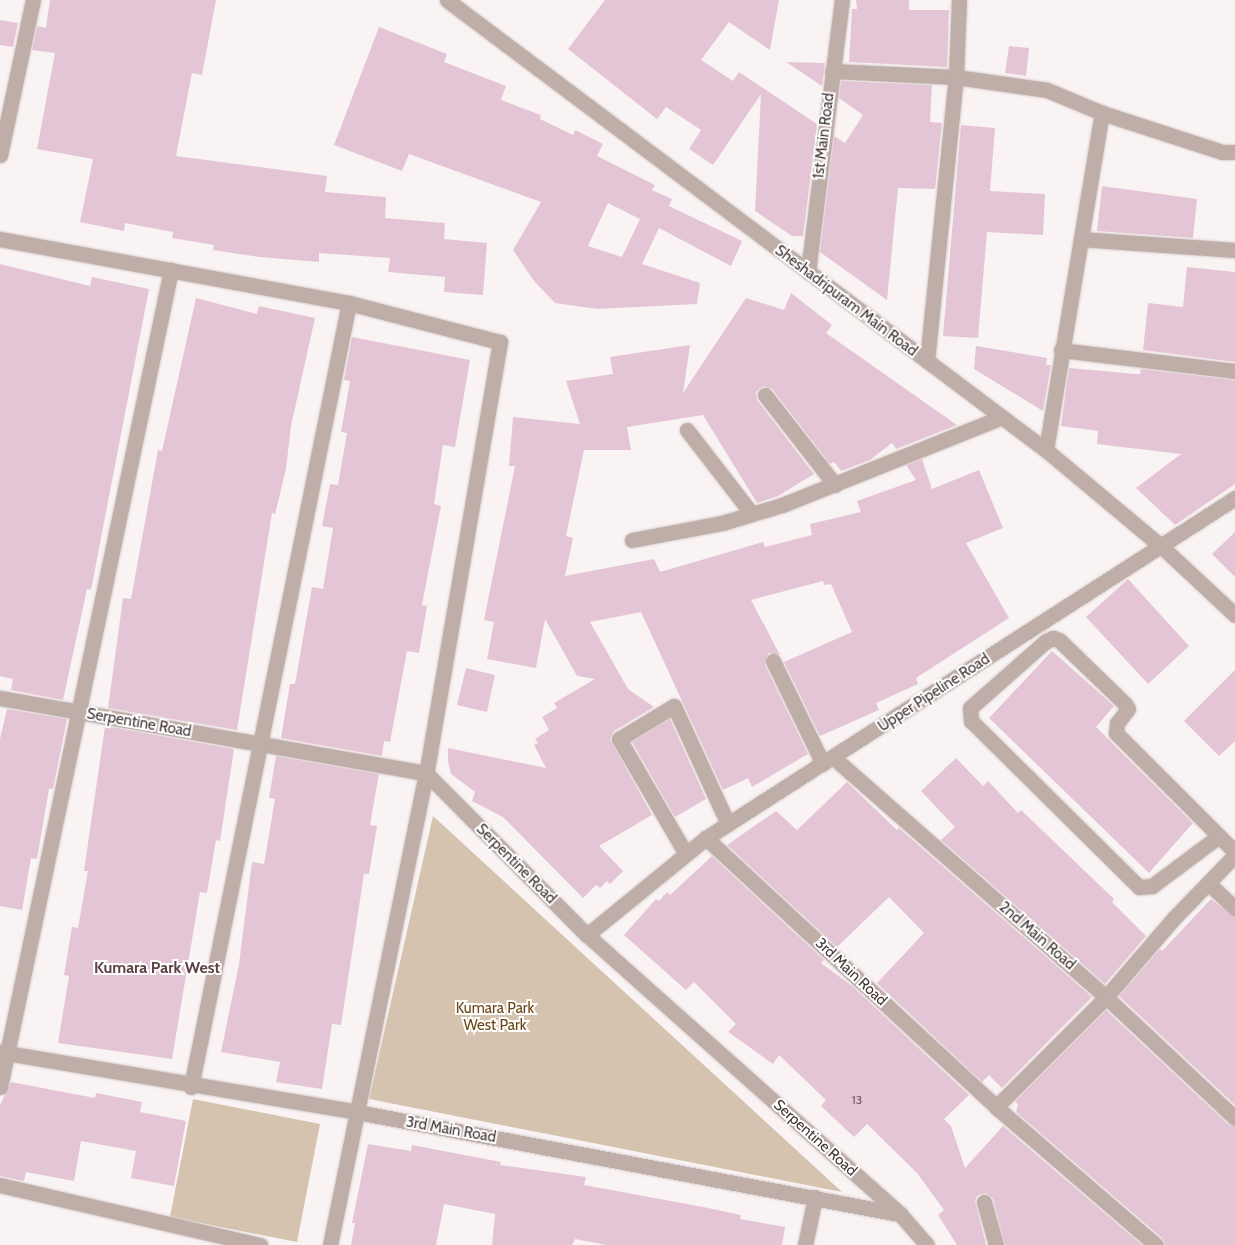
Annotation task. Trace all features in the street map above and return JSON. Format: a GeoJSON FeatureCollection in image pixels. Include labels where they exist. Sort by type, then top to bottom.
{"type":"FeatureCollection","features":[{"type":"Feature","properties":{"kind":"street"},"geometry":{"type":"LineString","coordinates":[[0,155],[33,0]]}},
{"type":"Feature","properties":{"kind":"street","name":"Sheshadripuram Main Road"},"geometry":{"type":"LineString","coordinates":[[447,0],[1046,450],[1161,546],[1235,615]]}},
{"type":"Feature","properties":{"kind":"street","name":"1st Main Road"},"geometry":{"type":"LineString","coordinates":[[808,272],[842,0]]}},
{"type":"Feature","properties":{"kind":"street"},"geometry":{"type":"LineString","coordinates":[[927,360],[956,77],[959,0]]}},
{"type":"Feature","properties":{"kind":"street"},"geometry":{"type":"LineString","coordinates":[[832,71],[956,77],[1047,90],[1102,113],[1222,152],[1235,152]]}},
{"type":"Feature","properties":{"kind":"street"},"geometry":{"type":"LineString","coordinates":[[1046,450],[1061,350],[1102,113]]}},
{"type":"Feature","properties":{"kind":"street"},"geometry":{"type":"LineString","coordinates":[[0,239],[349,303],[500,342],[426,773],[330,1245]]}},
{"type":"Feature","properties":{"kind":"street"},"geometry":{"type":"LineString","coordinates":[[1081,240],[1235,250]]}},
{"type":"Feature","properties":{"kind":"street"},"geometry":{"type":"LineString","coordinates":[[0,1087],[4,1053],[80,712],[171,270]]}},
{"type":"Feature","properties":{"kind":"street"},"geometry":{"type":"LineString","coordinates":[[191,1087],[262,744],[349,303]]}},
{"type":"Feature","properties":{"kind":"street"},"geometry":{"type":"LineString","coordinates":[[1061,350],[1235,371]]}},
{"type":"Feature","properties":{"kind":"street"},"geometry":{"type":"LineString","coordinates":[[765,395],[835,485]]}},
{"type":"Feature","properties":{"kind":"street"},"geometry":{"type":"LineString","coordinates":[[632,540],[752,514],[835,485],[1002,417]]}},
{"type":"Feature","properties":{"kind":"street"},"geometry":{"type":"LineString","coordinates":[[687,430],[752,514]]}},
{"type":"Feature","properties":{"kind":"street","name":"Upper Pipeline Road"},"geometry":{"type":"LineString","coordinates":[[587,935],[706,838],[829,761],[1235,498]]}},
{"type":"Feature","properties":{"kind":"street"},"geometry":{"type":"LineString","coordinates":[[996,1107],[1106,997],[1235,854],[1220,836],[1116,733],[1117,723],[1128,709],[1126,704],[1060,640],[1053,638],[1046,641],[970,708],[971,721],[1139,887],[1152,886],[1220,836]]}},
{"type":"Feature","properties":{"kind":"street"},"geometry":{"type":"LineString","coordinates":[[774,661],[829,761]]}},
{"type":"Feature","properties":{"kind":"street","name":"Serpentine Road"},"geometry":{"type":"LineString","coordinates":[[0,698],[426,773],[587,935],[900,1214],[927,1245]]}},
{"type":"Feature","properties":{"kind":"street"},"geometry":{"type":"LineString","coordinates":[[686,854],[619,739],[674,706],[728,824]]}},
{"type":"Feature","properties":{"kind":"street","name":"2nd Main Road"},"geometry":{"type":"LineString","coordinates":[[829,761],[1106,997],[1235,1118]]}},
{"type":"Feature","properties":{"kind":"street","name":"3rd Main Road"},"geometry":{"type":"LineString","coordinates":[[706,838],[996,1107],[1156,1245]]}},
{"type":"Feature","properties":{"kind":"street"},"geometry":{"type":"LineString","coordinates":[[1208,883],[1235,908]]}},
{"type":"Feature","properties":{"kind":"street","name":"3rd Main Road"},"geometry":{"type":"LineString","coordinates":[[4,1053],[191,1087],[357,1112],[900,1214]]}},
{"type":"Feature","properties":{"kind":"street"},"geometry":{"type":"LineString","coordinates":[[0,1185],[260,1245]]}},
{"type":"Feature","properties":{"kind":"street"},"geometry":{"type":"LineString","coordinates":[[805,1245],[815,1197]]}},
{"type":"Feature","properties":{"kind":"street"},"geometry":{"type":"LineString","coordinates":[[984,1202],[996,1245]]}},
{"type":"Feature","properties":{"kind":"green space","name":"Kumara Park West Park"},"geometry":{"type":"Polygon","coordinates":[[[433,816],[842,1192],[369,1099],[433,816]]]}},
{"type":"Feature","properties":{"kind":"green space"},"geometry":{"type":"Polygon","coordinates":[[[193,1099],[320,1124],[297,1242],[170,1217],[193,1099]]]}},
{"type":"Feature","properties":{"kind":"building"},"geometry":{"type":"Polygon","coordinates":[[[50,0],[216,0],[202,75],[192,73],[176,156],[327,176],[325,192],[386,197],[385,218],[445,223],[444,239],[487,243],[483,295],[444,292],[445,277],[388,272],[390,258],[319,253],[319,262],[259,257],[213,250],[214,245],[172,238],[173,232],[125,223],[124,231],[80,222],[93,159],[37,149],[55,53],[32,50],[37,26],[46,28],[50,0]]]}},
{"type":"Feature","properties":{"kind":"building"},"geometry":{"type":"Polygon","coordinates":[[[605,0],[779,0],[770,50],[729,22],[701,60],[733,81],[739,72],[817,124],[803,236],[792,236],[755,211],[761,94],[713,165],[689,149],[701,130],[666,107],[657,119],[568,49],[605,0]]]}},
{"type":"Feature","properties":{"kind":"building"},"geometry":{"type":"Polygon","coordinates":[[[856,0],[909,0],[909,10],[949,10],[947,67],[849,62],[852,9],[857,9],[856,0]]]}},
{"type":"Feature","properties":{"kind":"building"},"geometry":{"type":"Polygon","coordinates":[[[0,20],[18,23],[13,47],[0,45],[0,20]]]}},
{"type":"Feature","properties":{"kind":"building"},"geometry":{"type":"Polygon","coordinates":[[[379,27],[447,54],[444,62],[506,86],[501,100],[541,115],[540,119],[573,135],[575,130],[603,144],[597,156],[655,185],[652,190],[672,199],[669,206],[742,241],[731,266],[659,228],[642,264],[700,283],[697,304],[597,309],[555,303],[534,281],[513,250],[541,202],[409,154],[402,171],[334,145],[379,27]],[[608,203],[588,246],[622,257],[640,219],[608,203]]]}},
{"type":"Feature","properties":{"kind":"building"},"geometry":{"type":"Polygon","coordinates":[[[1009,46],[1029,48],[1026,76],[1005,73],[1009,46]]]}},
{"type":"Feature","properties":{"kind":"building"},"geometry":{"type":"Polygon","coordinates":[[[786,62],[825,63],[822,86],[786,62]]]}},
{"type":"Feature","properties":{"kind":"building"},"geometry":{"type":"Polygon","coordinates":[[[841,81],[932,85],[930,122],[942,123],[935,189],[898,188],[887,300],[820,252],[834,136],[845,143],[863,115],[839,98],[841,81]]]}},
{"type":"Feature","properties":{"kind":"building"},"geometry":{"type":"Polygon","coordinates":[[[961,125],[995,128],[990,191],[1045,194],[1043,235],[987,232],[978,338],[943,336],[961,125]]]}},
{"type":"Feature","properties":{"kind":"building"},"geometry":{"type":"Polygon","coordinates":[[[1102,186],[1197,199],[1193,238],[1097,231],[1102,186]]]}},
{"type":"Feature","properties":{"kind":"building"},"geometry":{"type":"Polygon","coordinates":[[[0,264],[90,286],[92,277],[149,289],[91,590],[87,589],[63,700],[11,690],[13,679],[0,676],[0,264]]]}},
{"type":"Feature","properties":{"kind":"building"},"geometry":{"type":"Polygon","coordinates":[[[1187,267],[1235,272],[1235,362],[1143,350],[1148,303],[1183,307],[1187,267]]]}},
{"type":"Feature","properties":{"kind":"building"},"geometry":{"type":"Polygon","coordinates":[[[791,293],[832,325],[826,333],[957,425],[896,449],[892,443],[870,460],[841,471],[834,462],[830,464],[772,389],[763,386],[756,392],[757,400],[814,474],[778,496],[757,503],[703,415],[627,427],[631,450],[584,450],[566,536],[573,538],[565,576],[654,559],[660,572],[763,542],[765,547],[812,535],[810,524],[861,512],[857,501],[916,480],[906,465],[922,459],[932,489],[979,470],[1003,528],[966,543],[1009,618],[916,678],[918,684],[876,703],[879,710],[820,736],[784,662],[852,632],[831,584],[824,585],[823,581],[751,600],[780,655],[768,653],[765,665],[808,754],[752,787],[748,778],[723,790],[641,612],[590,622],[628,689],[654,707],[614,731],[610,739],[652,815],[599,846],[623,871],[610,884],[607,881],[600,888],[596,885],[583,898],[503,817],[472,801],[475,792],[451,774],[448,761],[448,748],[546,768],[534,745],[538,743],[535,739],[549,730],[542,717],[557,708],[554,703],[595,679],[577,676],[545,619],[536,668],[487,659],[494,622],[484,620],[515,466],[509,466],[513,417],[580,424],[566,381],[613,374],[610,357],[690,345],[683,393],[746,298],[784,310],[791,293]]]}},
{"type":"Feature","properties":{"kind":"building"},"geometry":{"type":"Polygon","coordinates":[[[196,298],[257,314],[259,306],[315,318],[291,426],[286,469],[275,514],[272,513],[237,730],[108,708],[123,598],[131,599],[158,450],[162,451],[196,298]]]}},
{"type":"Feature","properties":{"kind":"building"},"geometry":{"type":"Polygon","coordinates":[[[352,337],[470,360],[455,447],[443,445],[434,504],[441,506],[422,605],[427,606],[419,653],[407,651],[390,742],[384,741],[382,756],[281,738],[290,684],[295,684],[312,587],[323,589],[333,528],[322,526],[330,484],[338,485],[347,433],[341,432],[350,381],[344,380],[352,337]]]}},
{"type":"Feature","properties":{"kind":"building"},"geometry":{"type":"Polygon","coordinates":[[[976,346],[1047,358],[1046,365],[1051,365],[1043,411],[974,369],[976,346]]]}},
{"type":"Feature","properties":{"kind":"building"},"geometry":{"type":"Polygon","coordinates":[[[1069,368],[1136,374],[1140,374],[1141,369],[1235,380],[1235,484],[1175,525],[1136,488],[1181,454],[1097,444],[1098,431],[1061,426],[1069,368]]]}},
{"type":"Feature","properties":{"kind":"building"},"geometry":{"type":"Polygon","coordinates":[[[1235,532],[1235,577],[1212,554],[1235,532]]]}},
{"type":"Feature","properties":{"kind":"building"},"geometry":{"type":"Polygon","coordinates":[[[1128,579],[1189,646],[1148,684],[1086,617],[1128,579]]]}},
{"type":"Feature","properties":{"kind":"building"},"geometry":{"type":"Polygon","coordinates":[[[1052,651],[1114,706],[1096,727],[1193,823],[1149,873],[989,718],[1052,651]]]}},
{"type":"Feature","properties":{"kind":"building"},"geometry":{"type":"Polygon","coordinates":[[[466,668],[495,675],[487,712],[457,705],[466,668]]]}},
{"type":"Feature","properties":{"kind":"building"},"geometry":{"type":"Polygon","coordinates":[[[1235,670],[1235,741],[1219,756],[1184,721],[1235,670]]]}},
{"type":"Feature","properties":{"kind":"building"},"geometry":{"type":"Polygon","coordinates":[[[7,709],[67,719],[53,789],[49,789],[37,859],[31,858],[22,910],[0,906],[0,739],[7,709]]]}},
{"type":"Feature","properties":{"kind":"building"},"geometry":{"type":"Polygon","coordinates":[[[670,719],[706,799],[675,817],[632,742],[670,719]]]}},
{"type":"Feature","properties":{"kind":"building"},"geometry":{"type":"Polygon","coordinates":[[[105,726],[234,749],[220,841],[216,840],[207,893],[200,892],[172,1059],[58,1043],[69,976],[64,975],[72,927],[78,928],[88,871],[84,871],[105,726]]]}},
{"type":"Feature","properties":{"kind":"building"},"geometry":{"type":"Polygon","coordinates":[[[276,756],[379,774],[370,825],[377,826],[369,874],[364,874],[341,1025],[332,1024],[322,1089],[276,1082],[280,1062],[221,1052],[239,964],[252,862],[264,864],[275,799],[269,798],[276,756]]]}},
{"type":"Feature","properties":{"kind":"building"},"geometry":{"type":"Polygon","coordinates":[[[956,758],[983,786],[988,781],[1018,813],[1021,810],[1114,899],[1112,902],[1146,936],[1105,984],[941,840],[955,827],[921,791],[956,758]]]}},
{"type":"Feature","properties":{"kind":"building"},"geometry":{"type":"Polygon","coordinates":[[[847,782],[897,830],[899,828],[1092,997],[1002,1088],[989,1075],[982,1082],[877,983],[924,933],[889,897],[837,947],[727,845],[776,811],[797,830],[847,782]]]}},
{"type":"Feature","properties":{"kind":"building"},"geometry":{"type":"Polygon","coordinates":[[[712,856],[824,960],[821,963],[852,986],[969,1095],[944,1119],[951,1126],[965,1168],[1003,1126],[1142,1245],[1005,1245],[993,1199],[986,1193],[978,1195],[975,1200],[986,1245],[957,1245],[938,1215],[944,1210],[917,1173],[867,1124],[854,1137],[821,1106],[826,1100],[779,1055],[773,1064],[728,1032],[736,1024],[694,982],[686,990],[624,935],[656,899],[659,901],[667,892],[670,895],[712,856]]]}},
{"type":"Feature","properties":{"kind":"building"},"geometry":{"type":"Polygon","coordinates":[[[1211,899],[1235,917],[1235,1105],[1119,996],[1160,949],[1162,951],[1211,899]]]}},
{"type":"Feature","properties":{"kind":"building"},"geometry":{"type":"Polygon","coordinates":[[[1106,1010],[1229,1125],[1235,1127],[1235,1245],[1165,1245],[1162,1238],[1016,1112],[1018,1105],[1015,1101],[1106,1010]]]}},
{"type":"Feature","properties":{"kind":"building"},"geometry":{"type":"Polygon","coordinates":[[[11,1082],[95,1098],[96,1093],[142,1102],[140,1112],[186,1121],[174,1186],[131,1178],[136,1151],[81,1141],[74,1181],[26,1172],[24,1181],[0,1176],[0,1105],[11,1082]]]}},
{"type":"Feature","properties":{"kind":"building"},"geometry":{"type":"Polygon","coordinates":[[[368,1144],[411,1151],[412,1145],[501,1162],[500,1165],[586,1177],[584,1185],[703,1207],[741,1215],[740,1219],[785,1227],[782,1245],[606,1245],[575,1239],[572,1245],[492,1245],[495,1214],[444,1204],[436,1245],[351,1245],[355,1223],[352,1223],[368,1144]]]}},
{"type":"Feature","properties":{"kind":"district","name":"Kumara Park West"},"geometry":{"type":"Point","coordinates":[157,968]}}]}
